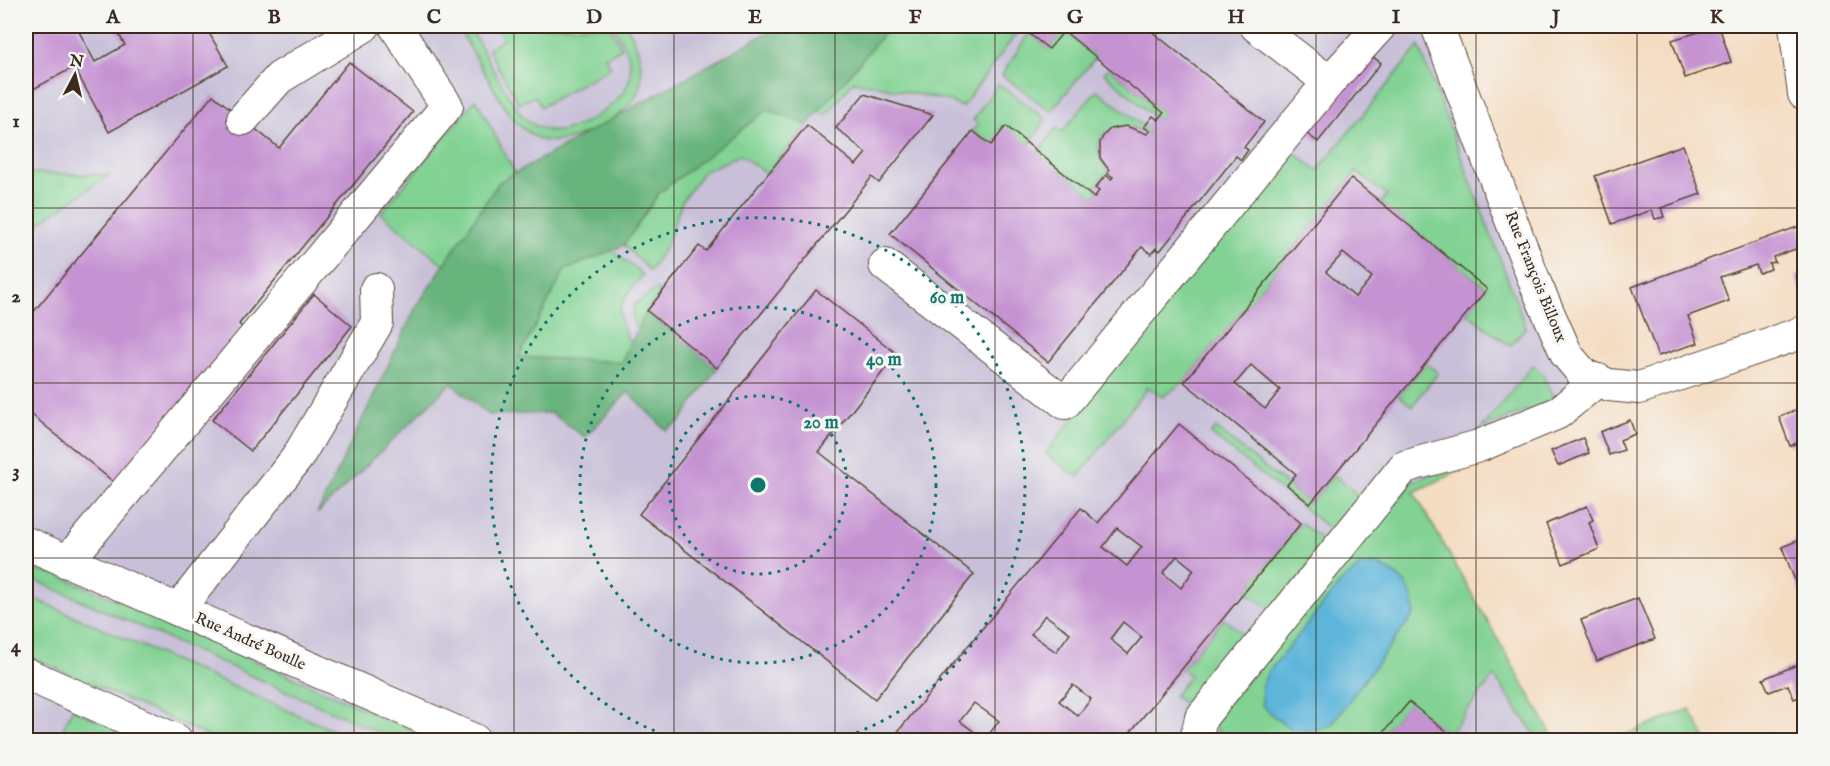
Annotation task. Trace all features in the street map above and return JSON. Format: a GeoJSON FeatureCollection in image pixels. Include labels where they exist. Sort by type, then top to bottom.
{"type":"FeatureCollection","features":[{"type":"Feature","properties":{"kind":"street"},"geometry":{"type":"LineString","coordinates":[[243,119],[279,78],[364,26]]}},
{"type":"Feature","properties":{"kind":"street"},"geometry":{"type":"LineString","coordinates":[[68,562],[447,106],[395,26]]}},
{"type":"Feature","properties":{"kind":"street"},"geometry":{"type":"LineString","coordinates":[[1256,26],[1329,82]]}},
{"type":"Feature","properties":{"kind":"street"},"geometry":{"type":"LineString","coordinates":[[885,265],[1065,403],[1329,82],[1380,26]]}},
{"type":"Feature","properties":{"kind":"street","name":"Rue François Billoux"},"geometry":{"type":"LineString","coordinates":[[1437,26],[1536,285],[1567,355],[1584,375],[1610,385],[1640,388],[1804,332]]}},
{"type":"Feature","properties":{"kind":"street"},"geometry":{"type":"LineString","coordinates":[[1795,26],[1804,94]]}},
{"type":"Feature","properties":{"kind":"street"},"geometry":{"type":"LineString","coordinates":[[178,610],[297,458],[377,323],[376,289]]}},
{"type":"Feature","properties":{"kind":"street"},"geometry":{"type":"LineString","coordinates":[[1196,741],[1201,718],[1404,467],[1479,446],[1558,413],[1598,380]]}},
{"type":"Feature","properties":{"kind":"street","name":"Rue André Boulle"},"geometry":{"type":"LineString","coordinates":[[26,543],[474,741]]}},
{"type":"Feature","properties":{"kind":"street"},"geometry":{"type":"LineString","coordinates":[[26,674],[176,741]]}},
{"type":"Feature","properties":{"kind":"shaded area"},"geometry":{"type":"Polygon","coordinates":[[[26,26],[1437,26],[1584,411],[1414,492],[1556,740],[26,740],[26,26]]]}},
{"type":"Feature","properties":{"kind":"green space"},"geometry":{"type":"Polygon","coordinates":[[[457,26],[469,26],[505,90],[521,113],[531,123],[545,130],[561,131],[584,123],[614,103],[627,86],[630,77],[630,63],[613,26],[627,26],[638,51],[641,78],[636,96],[619,114],[592,130],[563,140],[539,139],[527,132],[510,116],[457,26]]]}},
{"type":"Feature","properties":{"kind":"green space"},"geometry":{"type":"Polygon","coordinates":[[[495,26],[609,26],[622,48],[605,57],[611,67],[541,107],[535,96],[519,104],[488,49],[503,40],[495,26]]]}},
{"type":"Feature","properties":{"kind":"green space"},"geometry":{"type":"Polygon","coordinates":[[[779,26],[890,26],[807,125],[767,110],[659,193],[624,245],[565,270],[519,357],[621,362],[647,311],[717,368],[680,422],[666,430],[628,392],[585,437],[551,413],[489,415],[451,383],[317,514],[416,307],[499,182],[779,26]]]}},
{"type":"Feature","properties":{"kind":"green space"},"geometry":{"type":"Polygon","coordinates":[[[890,26],[1021,27],[962,107],[949,101],[854,81],[827,114],[817,113],[890,26]]]}},
{"type":"Feature","properties":{"kind":"green space"},"geometry":{"type":"Polygon","coordinates":[[[1064,31],[1096,57],[1051,111],[1002,75],[1029,33],[1049,49],[1064,31]]]}},
{"type":"Feature","properties":{"kind":"green space"},"geometry":{"type":"Polygon","coordinates":[[[1419,46],[1526,327],[1510,346],[1467,313],[1486,288],[1381,203],[1387,195],[1356,172],[1184,382],[1162,397],[1148,387],[1078,477],[1045,454],[1288,147],[1317,171],[1419,46]]]}},
{"type":"Feature","properties":{"kind":"green space"},"geometry":{"type":"Polygon","coordinates":[[[1109,68],[1164,113],[1158,120],[1104,73],[1109,68]]]}},
{"type":"Feature","properties":{"kind":"green space"},"geometry":{"type":"Polygon","coordinates":[[[998,84],[1046,119],[1029,145],[991,145],[973,131],[978,123],[973,120],[998,84]]]}},
{"type":"Feature","properties":{"kind":"green space"},"geometry":{"type":"Polygon","coordinates":[[[1097,90],[1150,131],[1147,134],[1140,130],[1123,127],[1107,132],[1101,138],[1100,157],[1113,177],[1111,179],[1105,175],[1095,188],[1099,191],[1094,198],[1038,153],[1056,128],[1062,132],[1097,90]]]}},
{"type":"Feature","properties":{"kind":"green space"},"geometry":{"type":"Polygon","coordinates":[[[476,99],[515,173],[499,182],[444,265],[381,213],[476,99]]]}},
{"type":"Feature","properties":{"kind":"green space"},"geometry":{"type":"Polygon","coordinates":[[[767,109],[807,125],[767,174],[740,155],[704,171],[682,201],[667,244],[650,271],[624,245],[659,193],[767,109]]]}},
{"type":"Feature","properties":{"kind":"green space"},"geometry":{"type":"Polygon","coordinates":[[[26,171],[27,173],[109,175],[41,222],[26,241],[26,171]]]}},
{"type":"Feature","properties":{"kind":"green space"},"geometry":{"type":"Polygon","coordinates":[[[612,250],[643,275],[623,300],[621,307],[621,322],[630,344],[621,362],[518,358],[565,270],[612,250]]]}},
{"type":"Feature","properties":{"kind":"green space"},"geometry":{"type":"Polygon","coordinates":[[[657,289],[661,294],[647,311],[637,330],[632,319],[634,305],[657,289]]]}},
{"type":"Feature","properties":{"kind":"green space"},"geometry":{"type":"Polygon","coordinates":[[[1426,363],[1438,373],[1412,406],[1399,396],[1426,363]]]}},
{"type":"Feature","properties":{"kind":"green space"},"geometry":{"type":"Polygon","coordinates":[[[1533,365],[1542,373],[1554,400],[1482,428],[1533,365]]]}},
{"type":"Feature","properties":{"kind":"green space"},"geometry":{"type":"Polygon","coordinates":[[[1216,428],[1310,504],[1334,475],[1363,499],[1336,534],[1211,434],[1216,428]]]}},
{"type":"Feature","properties":{"kind":"green space"},"geometry":{"type":"Polygon","coordinates":[[[1497,453],[1414,492],[1555,740],[1539,740],[1494,676],[1449,734],[1409,703],[1377,740],[1230,740],[1211,725],[1391,502],[1404,494],[1413,481],[1497,453]]]}},
{"type":"Feature","properties":{"kind":"green space"},"geometry":{"type":"Polygon","coordinates":[[[1301,523],[1327,544],[1272,611],[1246,591],[1301,523]]]}},
{"type":"Feature","properties":{"kind":"green space"},"geometry":{"type":"Polygon","coordinates":[[[26,572],[56,574],[436,740],[396,740],[26,576],[26,572]]]}},
{"type":"Feature","properties":{"kind":"green space"},"geometry":{"type":"Polygon","coordinates":[[[26,595],[355,740],[217,740],[26,655],[26,595]]]}},
{"type":"Feature","properties":{"kind":"green space"},"geometry":{"type":"Polygon","coordinates":[[[1224,619],[1249,639],[1192,710],[1174,696],[1190,676],[1182,669],[1224,619]]]}},
{"type":"Feature","properties":{"kind":"green space"},"geometry":{"type":"Polygon","coordinates":[[[72,709],[143,740],[58,740],[72,709]]]}},
{"type":"Feature","properties":{"kind":"green space"},"geometry":{"type":"Polygon","coordinates":[[[1690,709],[1706,740],[1612,740],[1690,709]]]}},
{"type":"Feature","properties":{"kind":"water"},"geometry":{"type":"Polygon","coordinates":[[[1376,564],[1399,577],[1409,589],[1414,604],[1414,614],[1331,725],[1309,731],[1293,729],[1278,720],[1262,705],[1262,687],[1267,674],[1342,581],[1359,567],[1376,564]]]}},
{"type":"Feature","properties":{"kind":"building"},"geometry":{"type":"Polygon","coordinates":[[[26,26],[76,26],[95,62],[125,45],[114,26],[205,26],[228,66],[109,132],[74,67],[26,93],[26,26]]]}},
{"type":"Feature","properties":{"kind":"building"},"geometry":{"type":"Polygon","coordinates":[[[1019,26],[1145,26],[1264,122],[1244,147],[1248,150],[1241,160],[1236,156],[1160,251],[1156,248],[1151,254],[1142,247],[1048,362],[890,234],[973,131],[991,145],[1006,126],[1094,198],[1099,191],[1095,188],[1106,175],[1111,179],[1113,177],[1107,173],[1109,170],[1100,158],[1100,142],[1104,135],[1110,129],[1126,126],[1147,134],[1150,131],[1144,127],[1153,116],[1158,120],[1164,113],[1064,31],[1049,49],[1019,26]]]}},
{"type":"Feature","properties":{"kind":"building"},"geometry":{"type":"Polygon","coordinates":[[[1719,26],[1731,62],[1685,78],[1672,40],[1719,26]]]}},
{"type":"Feature","properties":{"kind":"building"},"geometry":{"type":"Polygon","coordinates":[[[1366,52],[1381,63],[1318,142],[1302,130],[1366,52]]]}},
{"type":"Feature","properties":{"kind":"building"},"geometry":{"type":"Polygon","coordinates":[[[349,62],[413,112],[239,324],[243,328],[116,484],[26,410],[26,404],[31,397],[26,394],[26,321],[213,95],[279,148],[349,62]]]}},
{"type":"Feature","properties":{"kind":"building"},"geometry":{"type":"Polygon","coordinates":[[[864,94],[933,115],[879,183],[872,177],[717,368],[647,311],[699,246],[706,251],[807,125],[856,165],[866,153],[836,128],[864,94]]]}},
{"type":"Feature","properties":{"kind":"building"},"geometry":{"type":"Polygon","coordinates":[[[1683,145],[1701,194],[1661,208],[1664,217],[1655,219],[1652,210],[1612,224],[1595,176],[1683,145]]]}},
{"type":"Feature","properties":{"kind":"building"},"geometry":{"type":"Polygon","coordinates":[[[1351,178],[1487,289],[1310,504],[1287,485],[1296,474],[1184,382],[1351,178]],[[1343,253],[1326,272],[1355,297],[1372,277],[1343,253]],[[1251,365],[1235,384],[1265,409],[1280,390],[1251,365]]]}},
{"type":"Feature","properties":{"kind":"building"},"geometry":{"type":"Polygon","coordinates":[[[1800,226],[1804,246],[1773,257],[1775,262],[1769,263],[1771,269],[1759,273],[1756,265],[1720,277],[1729,301],[1688,316],[1698,343],[1658,356],[1632,287],[1800,226]]]}},
{"type":"Feature","properties":{"kind":"building"},"geometry":{"type":"Polygon","coordinates":[[[1804,274],[1804,288],[1800,289],[1796,276],[1804,274]]]}},
{"type":"Feature","properties":{"kind":"building"},"geometry":{"type":"Polygon","coordinates":[[[816,290],[897,354],[819,452],[974,574],[875,699],[639,514],[816,290]]]}},
{"type":"Feature","properties":{"kind":"building"},"geometry":{"type":"Polygon","coordinates":[[[314,294],[352,326],[251,451],[212,420],[314,294]]]}},
{"type":"Feature","properties":{"kind":"building"},"geometry":{"type":"Polygon","coordinates":[[[1804,407],[1804,440],[1790,446],[1779,417],[1804,407]]]}},
{"type":"Feature","properties":{"kind":"building"},"geometry":{"type":"Polygon","coordinates":[[[1630,420],[1635,434],[1620,440],[1624,450],[1609,455],[1600,432],[1630,420]]]}},
{"type":"Feature","properties":{"kind":"building"},"geometry":{"type":"Polygon","coordinates":[[[1179,424],[1301,523],[1124,740],[985,740],[891,740],[1081,508],[1098,523],[1179,424]],[[1117,528],[1103,547],[1127,566],[1142,547],[1117,528]],[[1177,556],[1163,573],[1181,588],[1194,570],[1177,556]],[[1045,615],[1031,634],[1056,652],[1070,633],[1045,615]],[[1123,622],[1110,639],[1128,654],[1142,637],[1123,622]],[[1073,685],[1059,701],[1078,716],[1091,699],[1073,685]],[[974,703],[960,721],[985,740],[999,721],[974,703]]]}},
{"type":"Feature","properties":{"kind":"building"},"geometry":{"type":"Polygon","coordinates":[[[1583,438],[1589,453],[1558,466],[1551,451],[1583,438]]]}},
{"type":"Feature","properties":{"kind":"building"},"geometry":{"type":"Polygon","coordinates":[[[1587,506],[1593,520],[1589,522],[1599,549],[1563,564],[1546,524],[1587,506]]]}},
{"type":"Feature","properties":{"kind":"building"},"geometry":{"type":"Polygon","coordinates":[[[1804,538],[1804,604],[1782,547],[1804,538]]]}},
{"type":"Feature","properties":{"kind":"building"},"geometry":{"type":"Polygon","coordinates":[[[1638,598],[1655,639],[1597,661],[1581,620],[1638,598]]]}},
{"type":"Feature","properties":{"kind":"building"},"geometry":{"type":"Polygon","coordinates":[[[1804,662],[1804,695],[1794,699],[1788,685],[1769,692],[1763,679],[1804,662]]]}},
{"type":"Feature","properties":{"kind":"building"},"geometry":{"type":"Polygon","coordinates":[[[1409,702],[1449,734],[1457,740],[1377,740],[1409,702]]]}}]}
